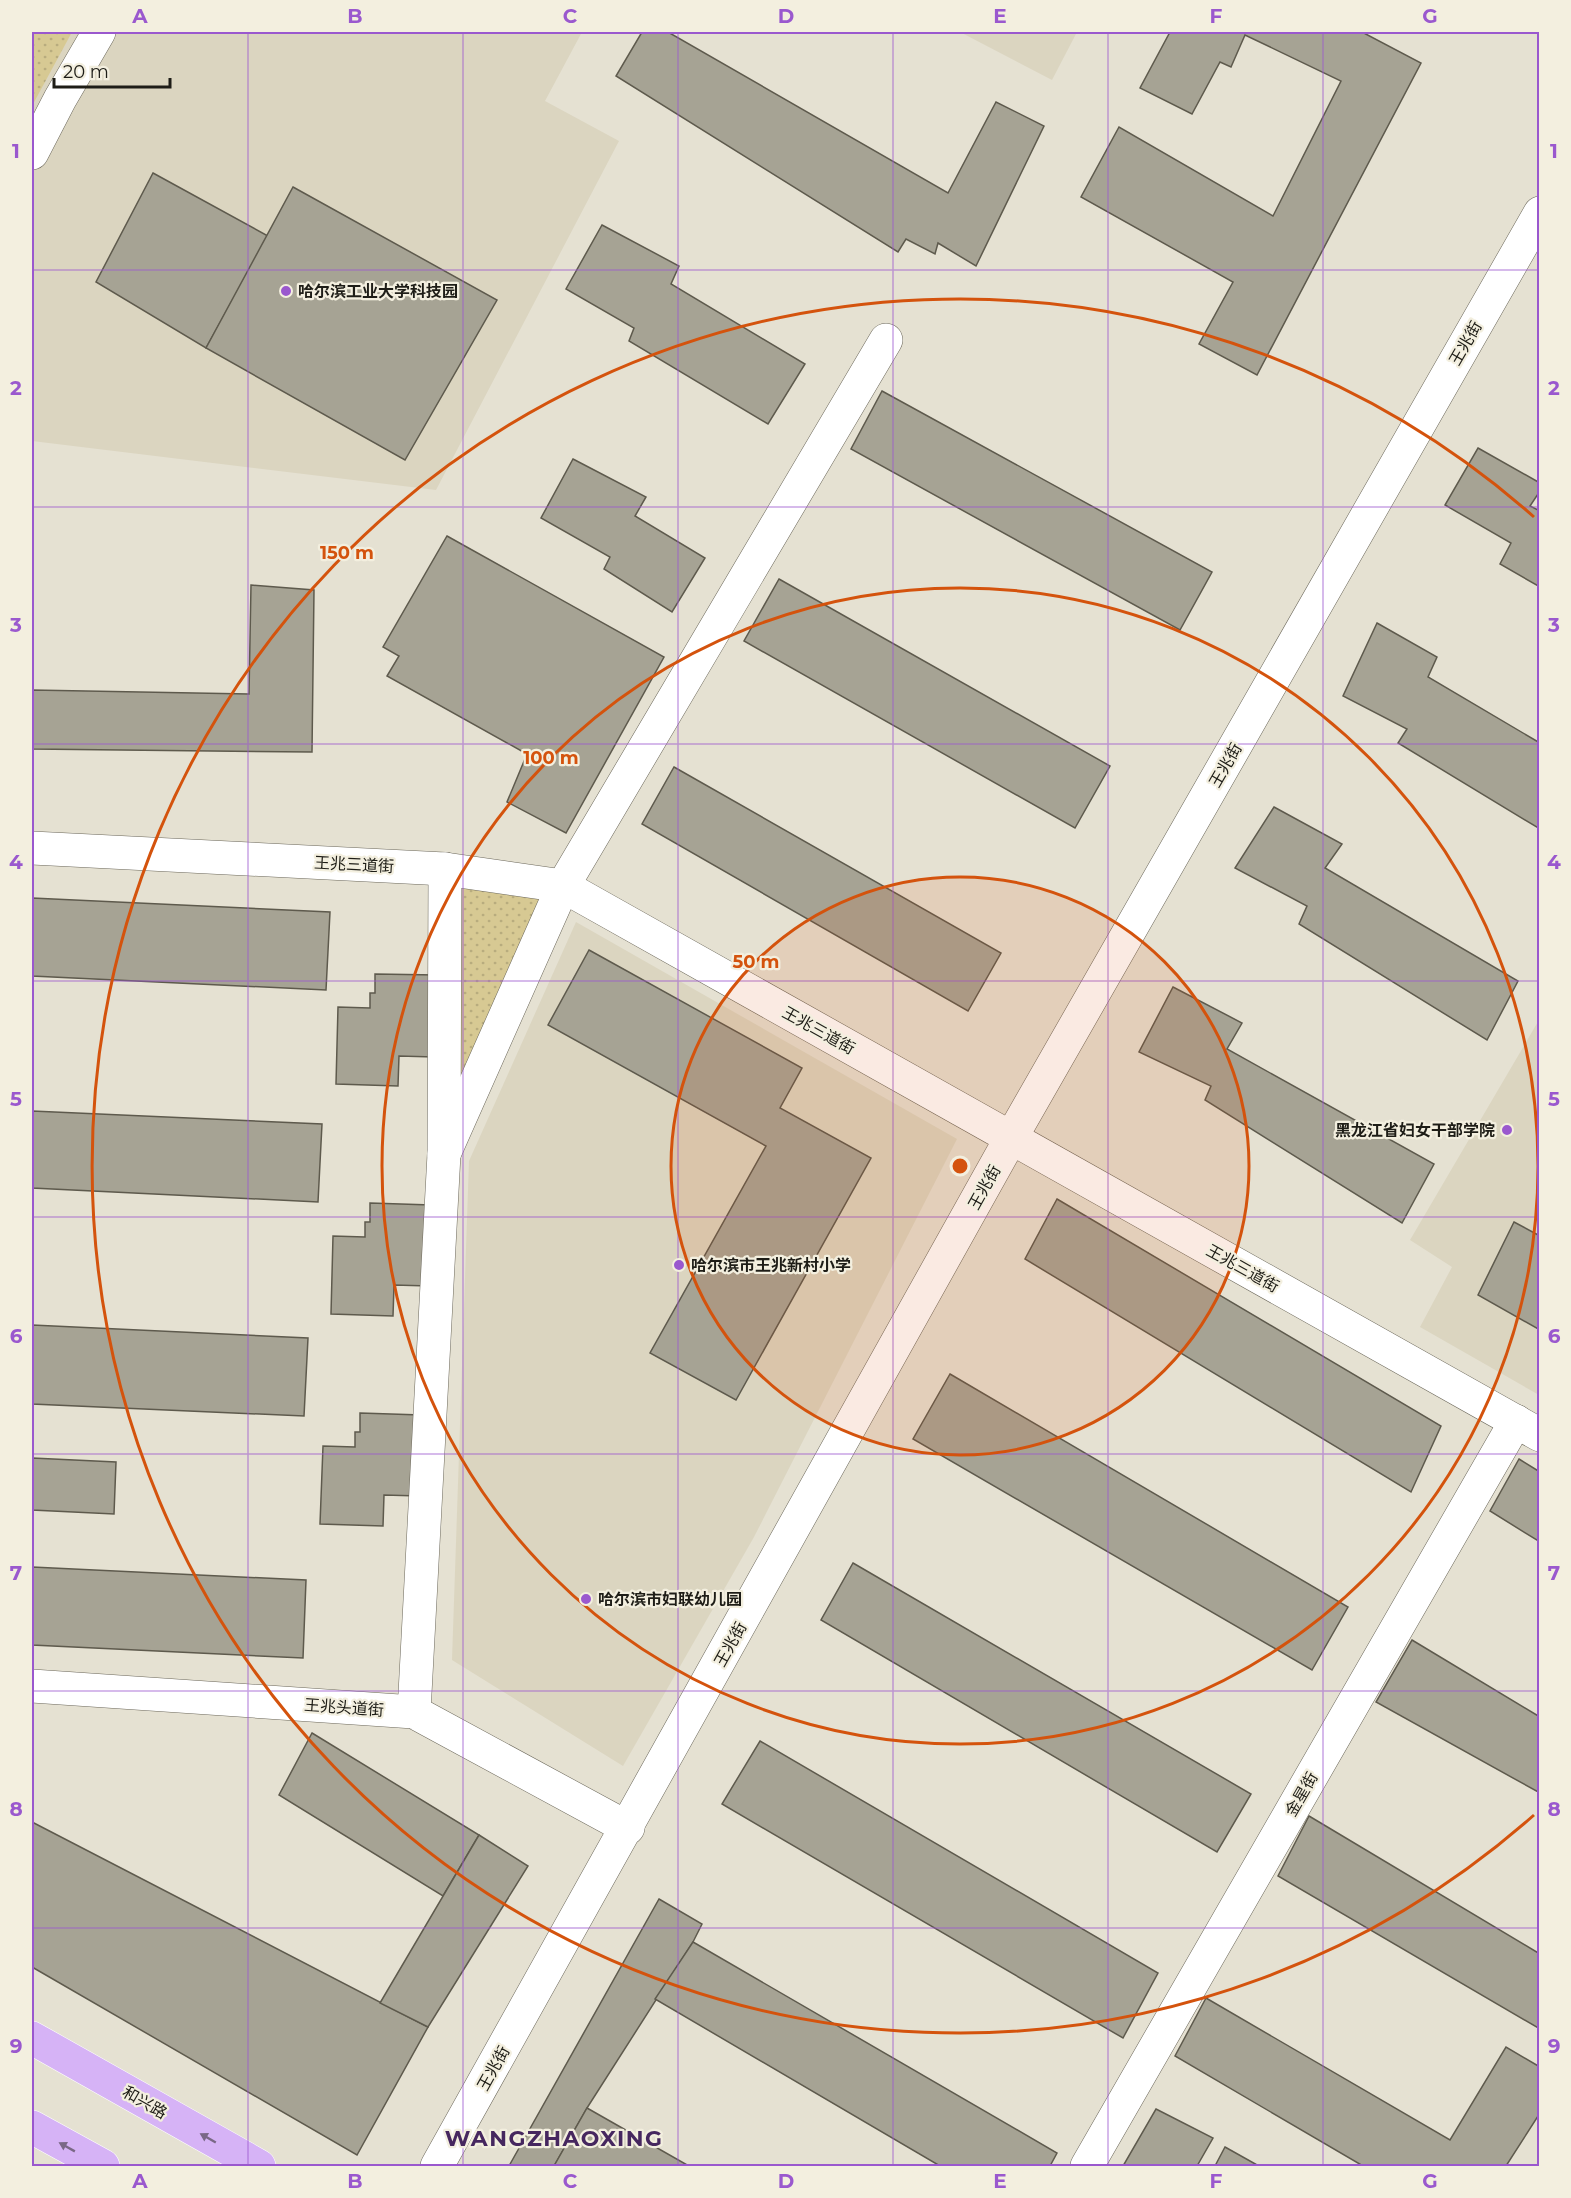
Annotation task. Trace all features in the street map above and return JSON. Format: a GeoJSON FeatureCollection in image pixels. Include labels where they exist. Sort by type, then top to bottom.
{"type":"FeatureCollection","features":[{"type":"Feature","properties":{"kind":"highway","name":"和兴路"},"geometry":{"type":"LineString","coordinates":[[32,2037],[259,2166]]}},
{"type":"Feature","properties":{"kind":"highway"},"geometry":{"type":"LineString","coordinates":[[32,2127],[103,2166]]}},
{"type":"Feature","properties":{"kind":"street"},"geometry":{"type":"LineString","coordinates":[[32,153],[99,32]]}},
{"type":"Feature","properties":{"kind":"street","name":"王兆街"},"geometry":{"type":"LineString","coordinates":[[437,2166],[628,1828],[1011,1138],[1539,213]]}},
{"type":"Feature","properties":{"kind":"street"},"geometry":{"type":"LineString","coordinates":[[444,1154],[564,886],[886,340]]}},
{"type":"Feature","properties":{"kind":"street","name":"王兆三道街"},"geometry":{"type":"LineString","coordinates":[[32,848],[445,869],[564,886],[1528,1428]]}},
{"type":"Feature","properties":{"kind":"street"},"geometry":{"type":"LineString","coordinates":[[414,1712],[444,1154],[445,869]]}},
{"type":"Feature","properties":{"kind":"street","name":"金星街"},"geometry":{"type":"LineString","coordinates":[[1087,2166],[1528,1428]]}},
{"type":"Feature","properties":{"kind":"street","name":"王兆头道街"},"geometry":{"type":"LineString","coordinates":[[32,1686],[414,1712],[628,1828]]}},
{"type":"Feature","properties":{"kind":"shaded area","name":"哈尔滨工业大学科技园"},"geometry":{"type":"Polygon","coordinates":[[[32,32],[582,32],[545,101],[619,141],[436,490],[32,441],[32,32]]]}},
{"type":"Feature","properties":{"kind":"shaded area"},"geometry":{"type":"Polygon","coordinates":[[[32,32],[72,32],[32,106],[32,32]]]}},
{"type":"Feature","properties":{"kind":"shaded area"},"geometry":{"type":"Polygon","coordinates":[[[960,32],[1077,32],[1052,80],[960,32]]]}},
{"type":"Feature","properties":{"kind":"shaded area"},"geometry":{"type":"Polygon","coordinates":[[[456,881],[563,886],[456,1093],[456,881]]]}},
{"type":"Feature","properties":{"kind":"shaded area","name":"哈尔滨市王兆新村小学"},"geometry":{"type":"Polygon","coordinates":[[[576,922],[957,1139],[754,1537],[623,1766],[452,1660],[469,1161],[576,922]]]}},
{"type":"Feature","properties":{"kind":"shaded area","name":"黑龙江省妇女干部学院"},"geometry":{"type":"Polygon","coordinates":[[[1539,1020],[1539,1395],[1420,1327],[1452,1267],[1410,1240],[1539,1020]]]}},
{"type":"Feature","properties":{"kind":"building"},"geometry":{"type":"Polygon","coordinates":[[[642,32],[668,32],[948,193],[996,102],[1044,126],[976,266],[938,243],[935,254],[906,239],[898,252],[616,76],[642,32]]]}},
{"type":"Feature","properties":{"kind":"building"},"geometry":{"type":"Polygon","coordinates":[[[1170,32],[1362,32],[1421,63],[1257,375],[1199,344],[1233,282],[1081,197],[1119,127],[1273,216],[1341,81],[1245,35],[1231,67],[1220,62],[1192,114],[1140,88],[1170,32]]]}},
{"type":"Feature","properties":{"kind":"building"},"geometry":{"type":"Polygon","coordinates":[[[153,173],[268,236],[206,348],[96,282],[153,173]]]}},
{"type":"Feature","properties":{"kind":"building"},"geometry":{"type":"Polygon","coordinates":[[[293,187],[497,300],[405,460],[206,348],[293,187]]]}},
{"type":"Feature","properties":{"kind":"building"},"geometry":{"type":"Polygon","coordinates":[[[602,225],[679,266],[671,284],[805,364],[768,424],[629,341],[634,328],[566,289],[602,225]]]}},
{"type":"Feature","properties":{"kind":"building"},"geometry":{"type":"Polygon","coordinates":[[[882,391],[1212,572],[1180,630],[851,449],[882,391]]]}},
{"type":"Feature","properties":{"kind":"building"},"geometry":{"type":"Polygon","coordinates":[[[1478,448],[1540,483],[1540,491],[1530,506],[1540,511],[1540,587],[1500,564],[1511,543],[1445,505],[1478,448]]]}},
{"type":"Feature","properties":{"kind":"building"},"geometry":{"type":"Polygon","coordinates":[[[573,459],[646,497],[635,516],[705,558],[672,612],[604,569],[610,557],[541,518],[573,459]]]}},
{"type":"Feature","properties":{"kind":"building"},"geometry":{"type":"Polygon","coordinates":[[[447,536],[664,657],[566,833],[507,802],[527,754],[387,676],[399,656],[383,647],[447,536]]]}},
{"type":"Feature","properties":{"kind":"building"},"geometry":{"type":"Polygon","coordinates":[[[779,579],[1110,766],[1075,828],[744,641],[779,579]]]}},
{"type":"Feature","properties":{"kind":"building"},"geometry":{"type":"Polygon","coordinates":[[[251,585],[314,590],[312,752],[32,749],[32,690],[249,694],[251,585]]]}},
{"type":"Feature","properties":{"kind":"building"},"geometry":{"type":"Polygon","coordinates":[[[1377,623],[1437,657],[1428,677],[1540,743],[1540,829],[1398,743],[1407,729],[1343,696],[1377,623]]]}},
{"type":"Feature","properties":{"kind":"building"},"geometry":{"type":"Polygon","coordinates":[[[674,767],[1001,953],[968,1011],[642,824],[674,767]]]}},
{"type":"Feature","properties":{"kind":"building"},"geometry":{"type":"Polygon","coordinates":[[[1274,807],[1342,844],[1325,868],[1518,981],[1487,1040],[1299,924],[1307,906],[1235,868],[1274,807]]]}},
{"type":"Feature","properties":{"kind":"building"},"geometry":{"type":"Polygon","coordinates":[[[32,898],[330,912],[326,990],[32,976],[32,898]]]}},
{"type":"Feature","properties":{"kind":"building"},"geometry":{"type":"Polygon","coordinates":[[[589,950],[802,1068],[780,1108],[871,1158],[736,1400],[650,1353],[766,1146],[548,1025],[589,950]]]}},
{"type":"Feature","properties":{"kind":"building"},"geometry":{"type":"Polygon","coordinates":[[[375,974],[437,975],[434,1057],[399,1056],[398,1086],[336,1084],[338,1007],[370,1008],[370,993],[375,993],[375,974]]]}},
{"type":"Feature","properties":{"kind":"building"},"geometry":{"type":"Polygon","coordinates":[[[1173,987],[1242,1023],[1227,1049],[1434,1164],[1402,1223],[1205,1100],[1211,1086],[1139,1052],[1173,987]]]}},
{"type":"Feature","properties":{"kind":"building"},"geometry":{"type":"Polygon","coordinates":[[[32,1111],[322,1124],[318,1202],[32,1188],[32,1111]]]}},
{"type":"Feature","properties":{"kind":"building"},"geometry":{"type":"Polygon","coordinates":[[[1057,1199],[1441,1426],[1411,1492],[1025,1259],[1057,1199]]]}},
{"type":"Feature","properties":{"kind":"building"},"geometry":{"type":"Polygon","coordinates":[[[370,1203],[431,1205],[429,1286],[394,1285],[393,1316],[331,1314],[333,1236],[365,1237],[365,1222],[370,1222],[370,1203]]]}},
{"type":"Feature","properties":{"kind":"building"},"geometry":{"type":"Polygon","coordinates":[[[1514,1222],[1540,1236],[1540,1330],[1478,1295],[1514,1222]]]}},
{"type":"Feature","properties":{"kind":"building"},"geometry":{"type":"Polygon","coordinates":[[[32,1325],[308,1338],[304,1416],[32,1404],[32,1325]]]}},
{"type":"Feature","properties":{"kind":"building"},"geometry":{"type":"Polygon","coordinates":[[[950,1374],[1348,1607],[1312,1670],[913,1439],[950,1374]]]}},
{"type":"Feature","properties":{"kind":"building"},"geometry":{"type":"Polygon","coordinates":[[[360,1413],[421,1415],[419,1496],[384,1495],[383,1526],[320,1524],[323,1446],[355,1447],[355,1432],[360,1432],[360,1413]]]}},
{"type":"Feature","properties":{"kind":"building"},"geometry":{"type":"Polygon","coordinates":[[[32,1458],[116,1462],[114,1514],[32,1510],[32,1458]]]}},
{"type":"Feature","properties":{"kind":"building"},"geometry":{"type":"Polygon","coordinates":[[[1519,1459],[1540,1472],[1540,1542],[1490,1511],[1519,1459]]]}},
{"type":"Feature","properties":{"kind":"building"},"geometry":{"type":"Polygon","coordinates":[[[853,1563],[1251,1794],[1217,1852],[821,1620],[853,1563]]]}},
{"type":"Feature","properties":{"kind":"building"},"geometry":{"type":"Polygon","coordinates":[[[32,1567],[306,1580],[303,1658],[32,1645],[32,1567]]]}},
{"type":"Feature","properties":{"kind":"building"},"geometry":{"type":"Polygon","coordinates":[[[1412,1640],[1540,1717],[1540,1793],[1376,1702],[1412,1640]]]}},
{"type":"Feature","properties":{"kind":"building"},"geometry":{"type":"Polygon","coordinates":[[[312,1733],[479,1835],[443,1896],[279,1795],[312,1733]]]}},
{"type":"Feature","properties":{"kind":"building"},"geometry":{"type":"Polygon","coordinates":[[[760,1741],[1158,1973],[1123,2038],[722,1804],[760,1741]]]}},
{"type":"Feature","properties":{"kind":"building"},"geometry":{"type":"Polygon","coordinates":[[[1309,1816],[1540,1954],[1540,2029],[1278,1876],[1309,1816]]]}},
{"type":"Feature","properties":{"kind":"building"},"geometry":{"type":"Polygon","coordinates":[[[32,1822],[428,2027],[357,2155],[32,1967],[32,1822]]]}},
{"type":"Feature","properties":{"kind":"building"},"geometry":{"type":"Polygon","coordinates":[[[479,1835],[528,1866],[428,2027],[380,2003],[479,1835]]]}},
{"type":"Feature","properties":{"kind":"building"},"geometry":{"type":"Polygon","coordinates":[[[659,1899],[702,1924],[693,1942],[587,2108],[554,2166],[509,2166],[659,1899]]]}},
{"type":"Feature","properties":{"kind":"building"},"geometry":{"type":"Polygon","coordinates":[[[693,1942],[1057,2153],[1050,2166],[940,2166],[655,1999],[693,1942]]]}},
{"type":"Feature","properties":{"kind":"building"},"geometry":{"type":"Polygon","coordinates":[[[1206,1998],[1450,2140],[1506,2047],[1540,2067],[1540,2113],[1506,2166],[1363,2166],[1175,2056],[1206,1998]]]}},
{"type":"Feature","properties":{"kind":"building"},"geometry":{"type":"Polygon","coordinates":[[[587,2108],[689,2166],[554,2166],[587,2108]]]}},
{"type":"Feature","properties":{"kind":"building"},"geometry":{"type":"Polygon","coordinates":[[[1156,2109],[1213,2138],[1197,2166],[1123,2166],[1156,2109]]]}},
{"type":"Feature","properties":{"kind":"building"},"geometry":{"type":"Polygon","coordinates":[[[1225,2147],[1259,2166],[1215,2166],[1225,2147]]]}},
{"type":"Feature","properties":{"kind":"place","name":"哈尔滨工业大学科技园"},"geometry":{"type":"Point","coordinates":[286,291]}},
{"type":"Feature","properties":{"kind":"place","name":"黑龙江省妇女干部学院"},"geometry":{"type":"Point","coordinates":[1507,1130]}},
{"type":"Feature","properties":{"kind":"place","name":"哈尔滨市王兆新村小学"},"geometry":{"type":"Point","coordinates":[679,1265]}},
{"type":"Feature","properties":{"kind":"place","name":"哈尔滨市妇联幼儿园"},"geometry":{"type":"Point","coordinates":[586,1599]}},
{"type":"Feature","properties":{"kind":"district","name":"WANGZHAOXING"},"geometry":{"type":"Point","coordinates":[554,2138]}}]}
